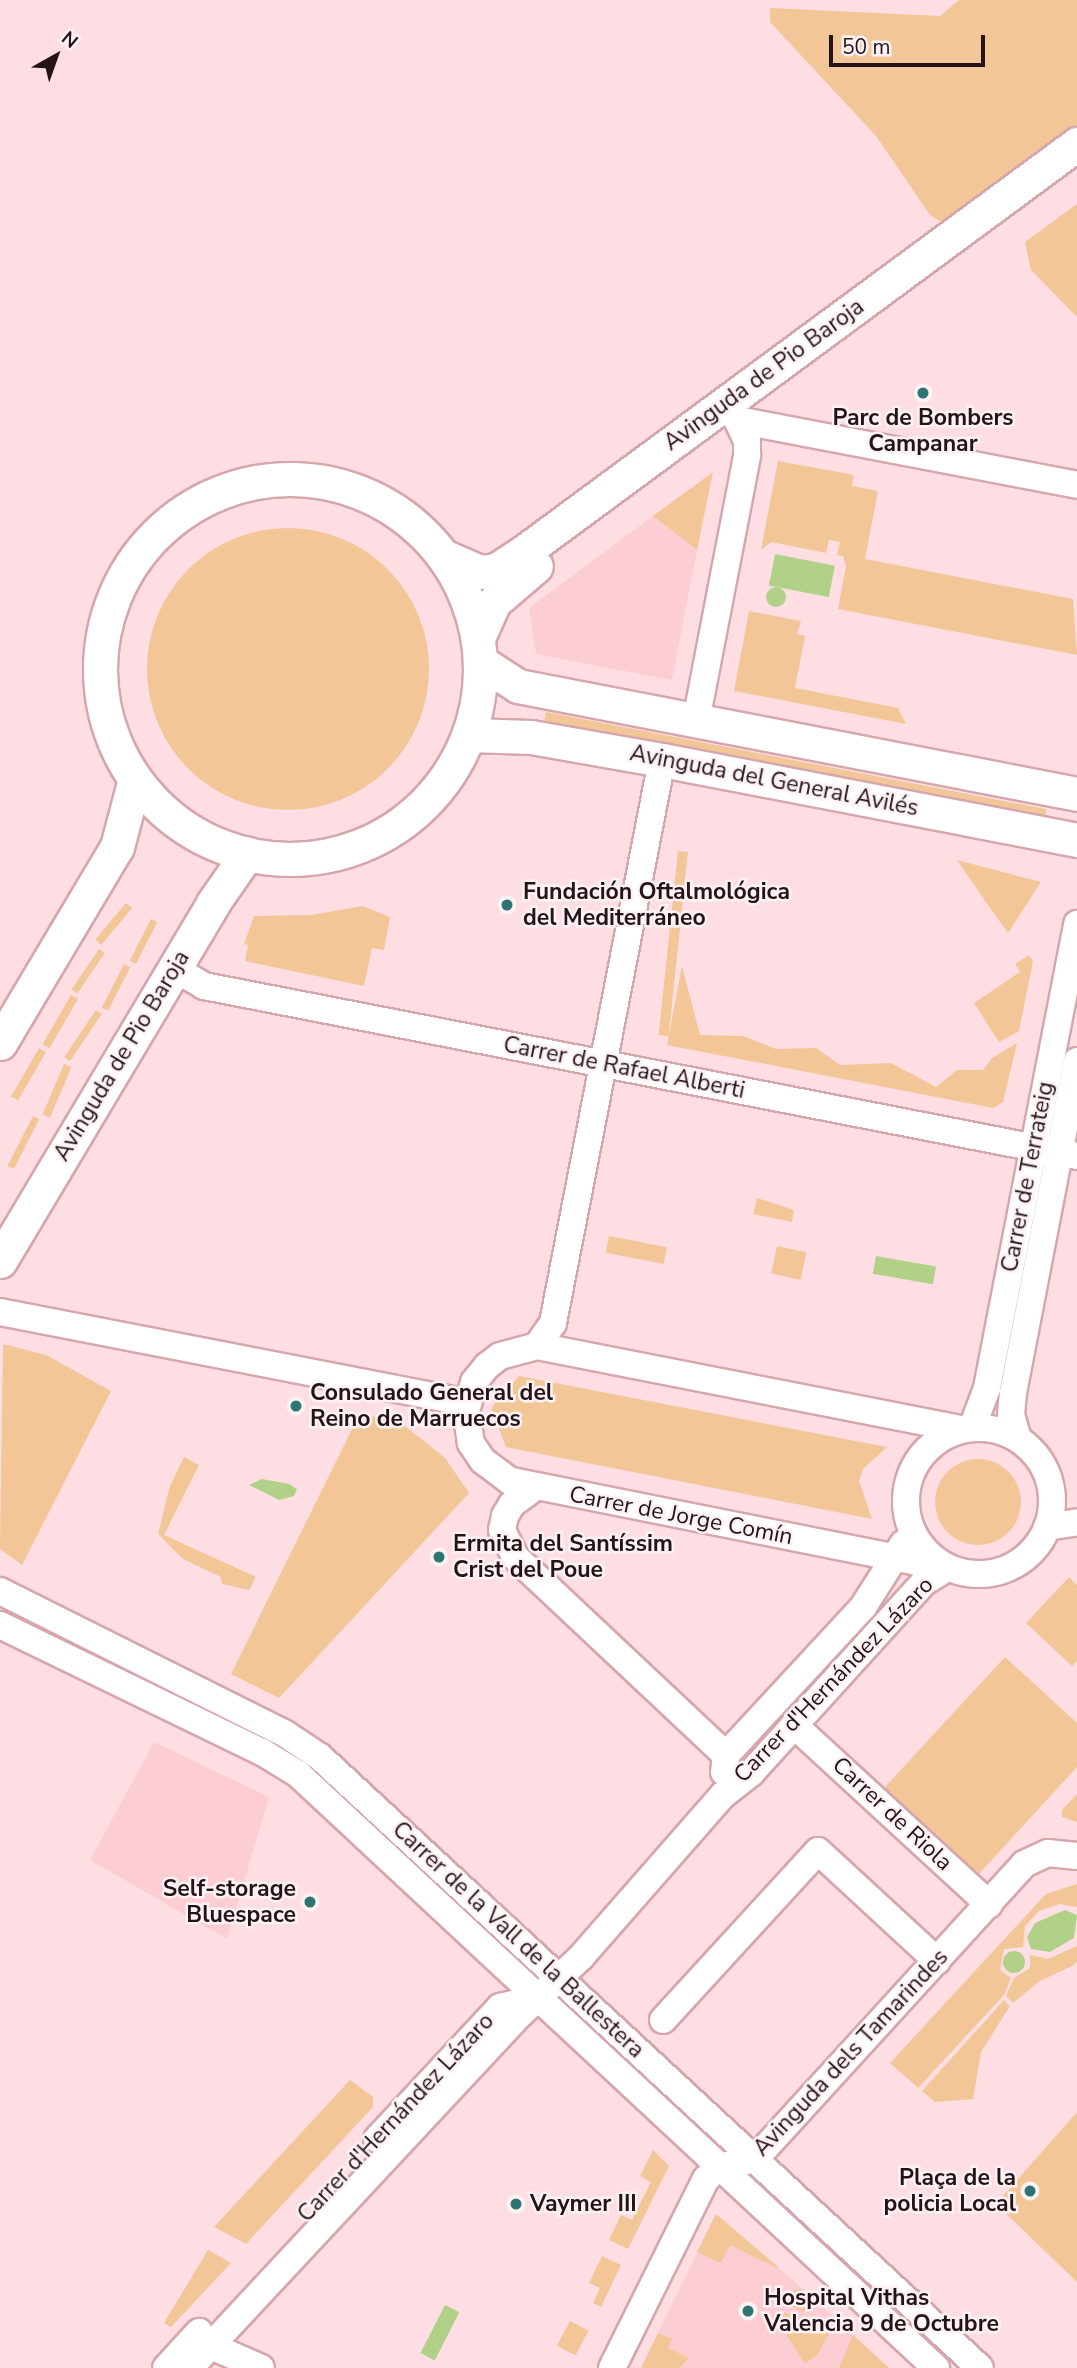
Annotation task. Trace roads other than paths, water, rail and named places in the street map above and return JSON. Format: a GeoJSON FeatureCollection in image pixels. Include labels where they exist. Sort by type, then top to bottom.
{"type":"FeatureCollection","features":[{"type":"Feature","properties":{"kind":"main road","name":"Avinguda de Pio Baroja"},"geometry":{"type":"LineString","coordinates":[[443,556],[480,572],[496,570],[1077,144]]}},
{"type":"Feature","properties":{"kind":"main road","name":"Avinguda de Pio Baroja"},"geometry":{"type":"LineString","coordinates":[[480,650],[482,621],[507,588],[1077,166]]}},
{"type":"Feature","properties":{"kind":"main road"},"geometry":{"type":"LineString","coordinates":[[309,479],[337,484],[391,507],[443,556],[466,595],[480,650],[479,699],[469,735],[443,783],[404,822],[381,837],[329,855],[274,859],[247,854],[190,830],[164,811],[135,779],[109,727],[100,680],[102,641],[111,604],[133,561],[172,519],[241,485],[309,479]]}},
{"type":"Feature","properties":{"kind":"main road","name":"Avinguda del General Avilés"},"geometry":{"type":"LineString","coordinates":[[480,650],[518,686],[1077,793]]}},
{"type":"Feature","properties":{"kind":"main road","name":"Avinguda del General Avilés"},"geometry":{"type":"LineString","coordinates":[[469,735],[531,737],[1077,840]]}},
{"type":"Feature","properties":{"kind":"main road"},"geometry":{"type":"LineString","coordinates":[[0,1043],[117,847],[135,779]]}},
{"type":"Feature","properties":{"kind":"main road","name":"Avinguda de Pio Baroja"},"geometry":{"type":"LineString","coordinates":[[0,1261],[247,854]]}},
{"type":"Feature","properties":{"kind":"street"},"geometry":{"type":"LineString","coordinates":[[737,419],[1077,485]]}},
{"type":"Feature","properties":{"kind":"street"},"geometry":{"type":"LineString","coordinates":[[696,721],[747,455],[747,441],[737,419]]}},
{"type":"Feature","properties":{"kind":"street"},"geometry":{"type":"LineString","coordinates":[[537,1346],[553,1323],[662,760]]}},
{"type":"Feature","properties":{"kind":"street","name":"Carrer de Terrateig"},"geometry":{"type":"LineString","coordinates":[[967,1428],[987,1388],[1057,1152],[1077,924]]}},
{"type":"Feature","properties":{"kind":"street","name":"Carrer de Rafael Alberti"},"geometry":{"type":"LineString","coordinates":[[175,969],[204,986],[1057,1152]]}},
{"type":"Feature","properties":{"kind":"street","name":"Carrer de Terrateig"},"geometry":{"type":"LineString","coordinates":[[1018,1439],[1011,1415],[1013,1393],[1057,1152],[1077,1061]]}},
{"type":"Feature","properties":{"kind":"street"},"geometry":{"type":"LineString","coordinates":[[0,1312],[467,1403],[474,1382],[493,1361],[537,1346],[967,1428],[1002,1431],[1018,1439],[1038,1458],[1049,1480],[1052,1499],[1048,1527],[1034,1550],[1016,1565],[991,1573],[947,1568],[920,1545],[909,1526],[906,1483],[915,1462],[930,1445],[967,1428]]}},
{"type":"Feature","properties":{"kind":"street","name":"Carrer de Jorge Comín"},"geometry":{"type":"LineString","coordinates":[[467,1403],[471,1443],[483,1461],[498,1476],[534,1488],[947,1568]]}},
{"type":"Feature","properties":{"kind":"street"},"geometry":{"type":"LineString","coordinates":[[534,1488],[512,1504],[505,1516],[502,1530],[515,1557],[726,1755]]}},
{"type":"Feature","properties":{"kind":"street"},"geometry":{"type":"LineString","coordinates":[[1048,1527],[1077,1522]]}},
{"type":"Feature","properties":{"kind":"street","name":"Carrer d'Hernández Lázaro"},"geometry":{"type":"LineString","coordinates":[[723,1795],[726,1755],[863,1607],[897,1558],[909,1526]]}},
{"type":"Feature","properties":{"kind":"street","name":"Carrer d'Hernández Lázaro"},"geometry":{"type":"LineString","coordinates":[[166,2368],[202,2342],[500,2007],[537,1998],[559,1978],[723,1795],[751,1773],[924,1582],[947,1568]]}},
{"type":"Feature","properties":{"kind":"street","name":"Carrer de la Vall de la Ballestera"},"geometry":{"type":"LineString","coordinates":[[0,1591],[304,1745],[980,2368]]}},
{"type":"Feature","properties":{"kind":"street","name":"Carrer de la Vall de la Ballestera"},"geometry":{"type":"LineString","coordinates":[[0,1625],[262,1752],[298,1774],[495,1953],[537,1998],[936,2368]]}},
{"type":"Feature","properties":{"kind":"street","name":"Carrer de Riola"},"geometry":{"type":"LineString","coordinates":[[794,1725],[989,1903]]}},
{"type":"Feature","properties":{"kind":"street"},"geometry":{"type":"LineString","coordinates":[[663,2020],[818,1851],[937,1961]]}},
{"type":"Feature","properties":{"kind":"street","name":"Avinguda dels Tamarindes"},"geometry":{"type":"LineString","coordinates":[[718,2167],[755,2159],[1024,1864],[1048,1853],[1077,1856]]}},
{"type":"Feature","properties":{"kind":"street"},"geometry":{"type":"LineString","coordinates":[[612,2368],[698,2190],[718,2167]]}},
{"type":"Feature","properties":{"kind":"street"},"geometry":{"type":"LineString","coordinates":[[190,2368],[202,2342],[261,2368]]}},
{"type":"Feature","properties":{"kind":"place","name":"Parc de Bombers Campanar"},"geometry":{"type":"Point","coordinates":[923,393]}},
{"type":"Feature","properties":{"kind":"place","name":"Fundación Oftalmológica del Mediterráneo"},"geometry":{"type":"Point","coordinates":[507,905]}},
{"type":"Feature","properties":{"kind":"place","name":"Consulado General del Reino de Marruecos"},"geometry":{"type":"Point","coordinates":[296,1406]}},
{"type":"Feature","properties":{"kind":"place","name":"Ermita del Santíssim Crist del Poue"},"geometry":{"type":"Point","coordinates":[439,1557]}},
{"type":"Feature","properties":{"kind":"place","name":"Self-storage Bluespace"},"geometry":{"type":"Point","coordinates":[310,1902]}},
{"type":"Feature","properties":{"kind":"place","name":"Plaça de la policia Local"},"geometry":{"type":"Point","coordinates":[1030,2191]}},
{"type":"Feature","properties":{"kind":"place","name":"Vaymer III"},"geometry":{"type":"Point","coordinates":[516,2204]}},
{"type":"Feature","properties":{"kind":"place","name":"Hospital Vithas Valencia 9 de Octubre"},"geometry":{"type":"Point","coordinates":[748,2311]}}]}
